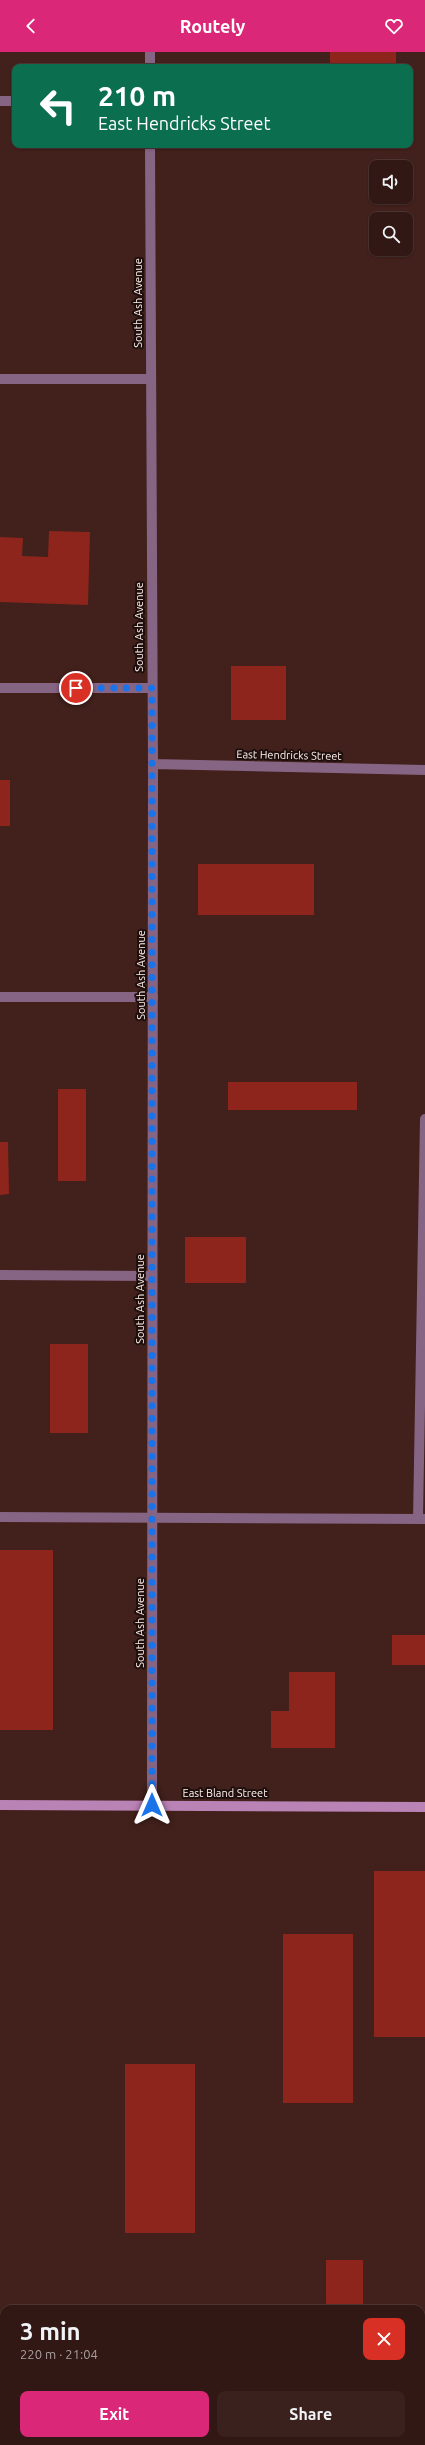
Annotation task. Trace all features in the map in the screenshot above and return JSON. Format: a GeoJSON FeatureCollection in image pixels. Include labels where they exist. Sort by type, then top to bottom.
{"type":"FeatureCollection","features":[{"type":"Feature","properties":{"kind":"street"},"geometry":{"type":"LineString","coordinates":[[150,52],[150,64]]}},
{"type":"Feature","properties":{"kind":"street"},"geometry":{"type":"LineString","coordinates":[[0,101],[12,101]]}},
{"type":"Feature","properties":{"kind":"street","name":"South Ash Avenue"},"geometry":{"type":"LineString","coordinates":[[150,148],[153,764],[152,1805]]}},
{"type":"Feature","properties":{"kind":"street"},"geometry":{"type":"LineString","coordinates":[[0,379],[151,379]]}},
{"type":"Feature","properties":{"kind":"street"},"geometry":{"type":"LineString","coordinates":[[0,688],[152,688]]}},
{"type":"Feature","properties":{"kind":"street","name":"East Hendricks Street"},"geometry":{"type":"LineString","coordinates":[[153,764],[425,770]]}},
{"type":"Feature","properties":{"kind":"street"},"geometry":{"type":"LineString","coordinates":[[0,997],[153,997]]}},
{"type":"Feature","properties":{"kind":"street"},"geometry":{"type":"LineString","coordinates":[[0,1517],[421,1519],[425,1119]]}},
{"type":"Feature","properties":{"kind":"street"},"geometry":{"type":"LineString","coordinates":[[0,1276],[152,1276]]}},
{"type":"Feature","properties":{"kind":"street","name":"East Bland Street"},"geometry":{"type":"LineString","coordinates":[[0,1805],[425,1807]]}},
{"type":"Feature","properties":{"kind":"building"},"geometry":{"type":"Polygon","coordinates":[[[330,52],[396,52],[396,64],[330,64],[330,52]]]}},
{"type":"Feature","properties":{"kind":"building"},"geometry":{"type":"Polygon","coordinates":[[[49,531],[90,532],[88,605],[0,602],[0,537],[23,538],[22,556],[48,557],[49,531]]]}},
{"type":"Feature","properties":{"kind":"building"},"geometry":{"type":"Polygon","coordinates":[[[231,666],[286,666],[286,720],[231,720],[231,666]]]}},
{"type":"Feature","properties":{"kind":"building"},"geometry":{"type":"Polygon","coordinates":[[[0,780],[10,780],[10,826],[0,826],[0,780]]]}},
{"type":"Feature","properties":{"kind":"building"},"geometry":{"type":"Polygon","coordinates":[[[198,864],[314,864],[314,915],[198,915],[198,864]]]}},
{"type":"Feature","properties":{"kind":"building"},"geometry":{"type":"Polygon","coordinates":[[[228,1082],[357,1082],[357,1110],[228,1110],[228,1082]]]}},
{"type":"Feature","properties":{"kind":"building"},"geometry":{"type":"Polygon","coordinates":[[[58,1089],[86,1089],[86,1181],[58,1181],[58,1089]]]}},
{"type":"Feature","properties":{"kind":"building"},"geometry":{"type":"Polygon","coordinates":[[[0,1142],[8,1142],[9,1194],[0,1195],[0,1142]]]}},
{"type":"Feature","properties":{"kind":"building"},"geometry":{"type":"Polygon","coordinates":[[[185,1237],[246,1237],[246,1283],[185,1283],[185,1237]]]}},
{"type":"Feature","properties":{"kind":"building"},"geometry":{"type":"Polygon","coordinates":[[[50,1344],[88,1344],[88,1433],[50,1433],[50,1344]]]}},
{"type":"Feature","properties":{"kind":"building"},"geometry":{"type":"Polygon","coordinates":[[[0,1550],[53,1550],[53,1730],[0,1730],[0,1550]]]}},
{"type":"Feature","properties":{"kind":"building"},"geometry":{"type":"Polygon","coordinates":[[[392,1635],[425,1635],[425,1665],[392,1665],[392,1635]]]}},
{"type":"Feature","properties":{"kind":"building"},"geometry":{"type":"Polygon","coordinates":[[[289,1672],[335,1672],[335,1748],[271,1748],[271,1711],[289,1711],[289,1672]]]}},
{"type":"Feature","properties":{"kind":"building"},"geometry":{"type":"Polygon","coordinates":[[[374,1871],[425,1871],[425,2037],[374,2037],[374,1871]]]}},
{"type":"Feature","properties":{"kind":"building"},"geometry":{"type":"Polygon","coordinates":[[[283,1934],[353,1934],[353,2103],[283,2103],[283,1934]]]}},
{"type":"Feature","properties":{"kind":"building"},"geometry":{"type":"Polygon","coordinates":[[[125,2064],[195,2064],[195,2233],[125,2233],[125,2064]]]}},
{"type":"Feature","properties":{"kind":"building"},"geometry":{"type":"Polygon","coordinates":[[[326,2260],[363,2260],[363,2305],[326,2305],[326,2260]]]}},
{"type":"Feature","properties":{"kind":"route"},"geometry":{"type":"LineString","coordinates":[[76,688],[152,688],[152,1805]]}}]}
